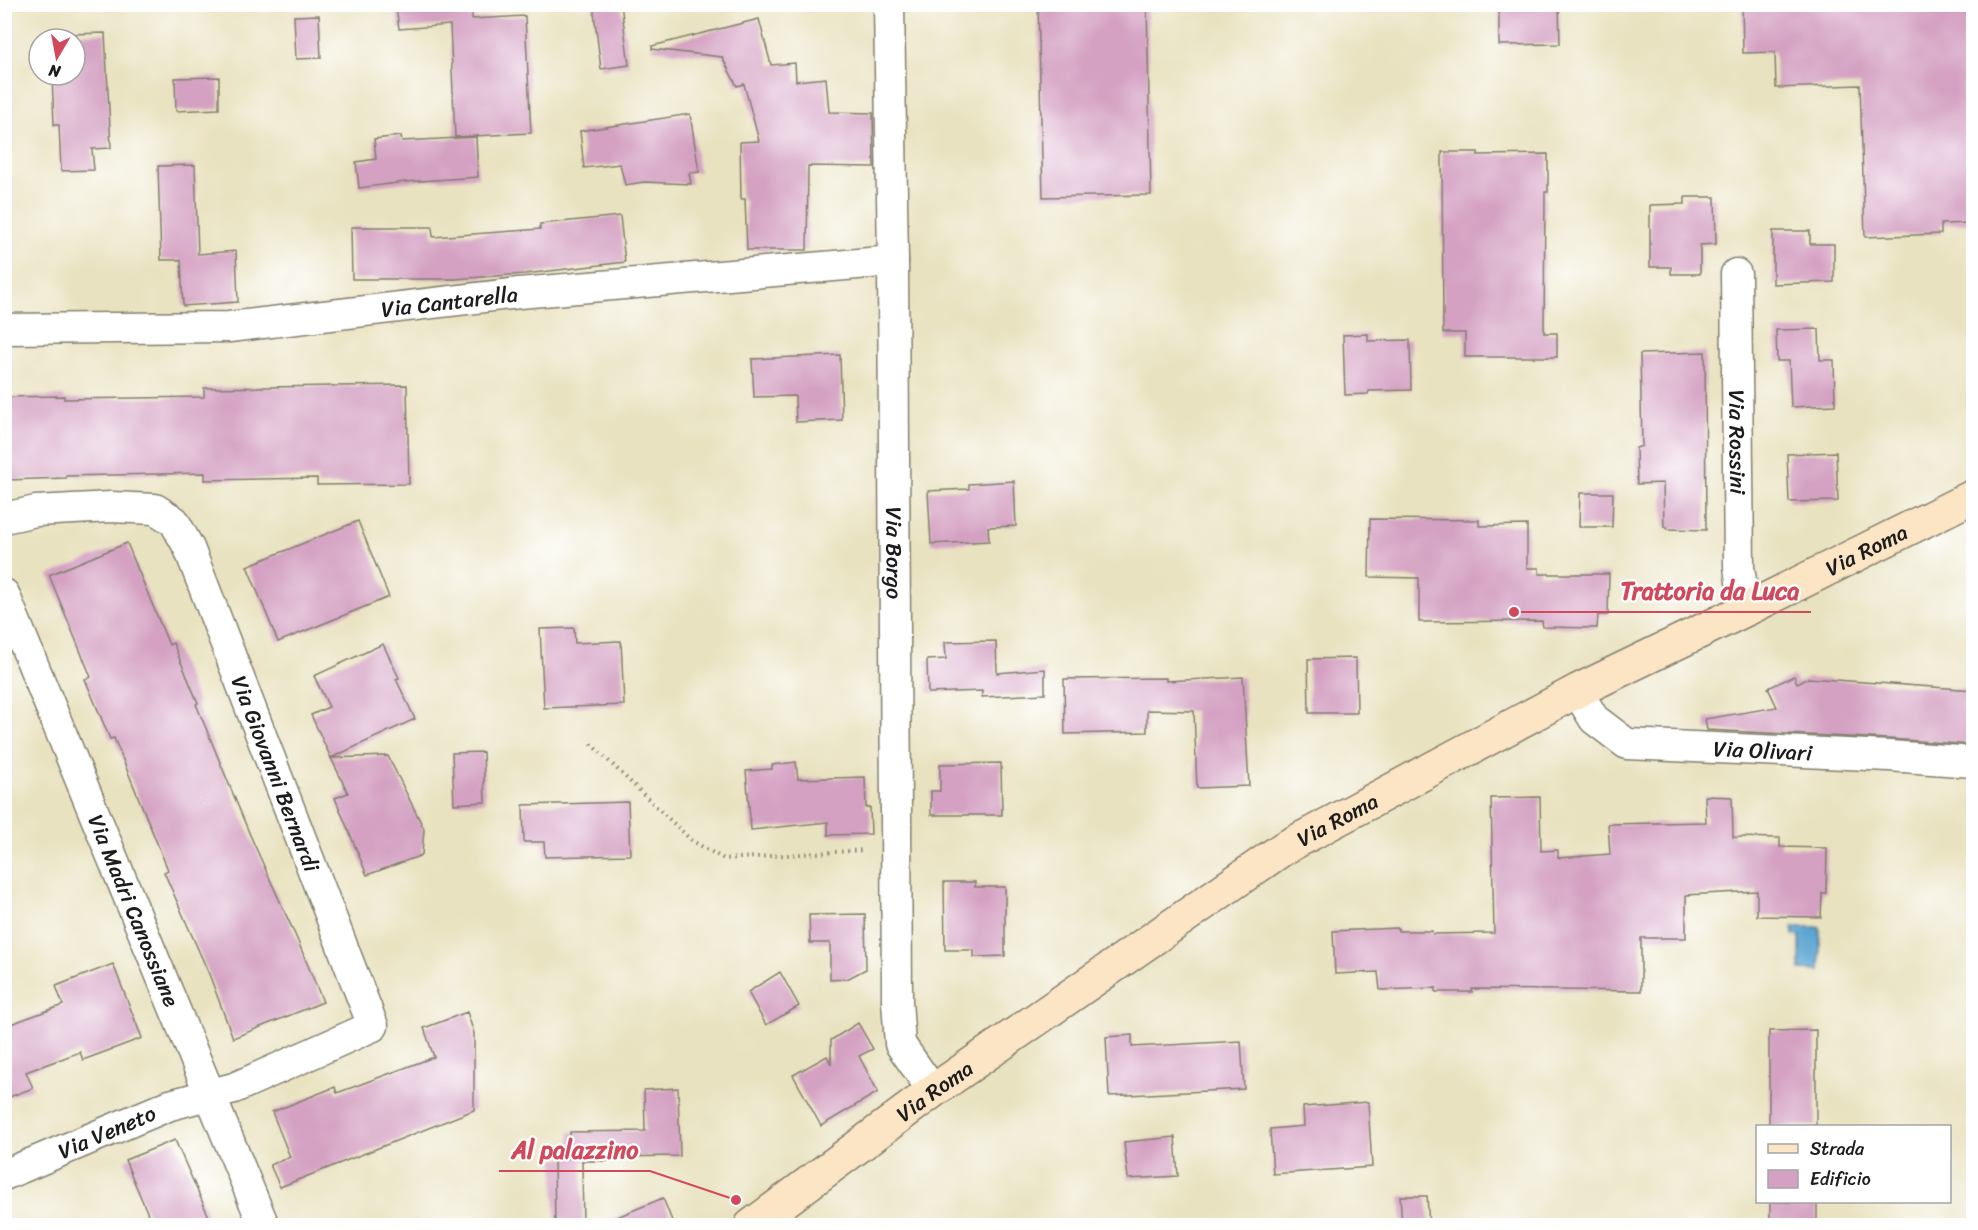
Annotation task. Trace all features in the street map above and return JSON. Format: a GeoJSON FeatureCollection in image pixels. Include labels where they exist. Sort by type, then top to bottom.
{"type":"FeatureCollection","features":[{"type":"Feature","properties":{"kind":"main road","name":"Via Roma"},"geometry":{"type":"LineString","coordinates":[[751,1226],[933,1091],[1284,848],[1577,691],[1974,496]]}},
{"type":"Feature","properties":{"kind":"street","name":"Via Borgo"},"geometry":{"type":"LineString","coordinates":[[889,4],[893,261],[897,1001],[900,1044],[933,1091]]}},
{"type":"Feature","properties":{"kind":"street","name":"Via Cantarella"},"geometry":{"type":"LineString","coordinates":[[4,329],[229,327],[519,293],[893,261]]}},
{"type":"Feature","properties":{"kind":"street","name":"Via Rossini"},"geometry":{"type":"LineString","coordinates":[[1736,274],[1739,567],[1742,589],[1751,607]]}},
{"type":"Feature","properties":{"kind":"street","name":"Via Giovanni Bernardi"},"geometry":{"type":"LineString","coordinates":[[4,518],[36,511],[111,507],[155,509],[174,521],[189,548],[373,1026],[234,1088],[212,1095]]}},
{"type":"Feature","properties":{"kind":"street","name":"Via Madri Canossiane"},"geometry":{"type":"LineString","coordinates":[[4,594],[264,1226]]}},
{"type":"Feature","properties":{"kind":"street","name":"Via Olivari"},"geometry":{"type":"LineString","coordinates":[[1577,691],[1594,719],[1627,744],[1974,762]]}},
{"type":"Feature","properties":{"kind":"street","name":"Via Veneto"},"geometry":{"type":"LineString","coordinates":[[4,1175],[171,1105],[212,1095]]}},
{"type":"Feature","properties":{"kind":"path"},"geometry":{"type":"LineString","coordinates":[[591,744],[691,840],[724,859],[896,849]]}},
{"type":"Feature","properties":{"kind":"water"},"geometry":{"type":"Polygon","coordinates":[[[1793,927],[1820,927],[1820,971],[1800,970],[1800,936],[1793,935],[1793,927]]]}},
{"type":"Feature","properties":{"kind":"building"},"geometry":{"type":"Polygon","coordinates":[[[472,4],[472,19],[525,16],[531,133],[455,137],[450,25],[399,29],[396,6],[472,4]]]}},
{"type":"Feature","properties":{"kind":"building"},"geometry":{"type":"Polygon","coordinates":[[[593,4],[621,4],[629,65],[601,69],[593,4]]]}},
{"type":"Feature","properties":{"kind":"building"},"geometry":{"type":"Polygon","coordinates":[[[1147,4],[1151,195],[1043,197],[1038,5],[1147,4]]]}},
{"type":"Feature","properties":{"kind":"building"},"geometry":{"type":"Polygon","coordinates":[[[1499,4],[1559,4],[1560,44],[1499,45],[1499,4]]]}},
{"type":"Feature","properties":{"kind":"building"},"geometry":{"type":"Polygon","coordinates":[[[1742,4],[1944,4],[1944,12],[1974,11],[1974,223],[1941,224],[1941,234],[1865,237],[1860,85],[1776,88],[1775,52],[1743,53],[1742,4]]]}},
{"type":"Feature","properties":{"kind":"building"},"geometry":{"type":"Polygon","coordinates":[[[319,15],[321,58],[296,59],[294,16],[319,15]]]}},
{"type":"Feature","properties":{"kind":"building"},"geometry":{"type":"Polygon","coordinates":[[[759,19],[771,65],[795,63],[796,81],[826,78],[829,112],[873,113],[874,167],[808,166],[807,250],[747,250],[745,199],[741,199],[740,142],[759,141],[744,84],[737,86],[722,57],[652,49],[652,46],[759,19]]]}},
{"type":"Feature","properties":{"kind":"building"},"geometry":{"type":"Polygon","coordinates":[[[87,33],[105,33],[111,148],[92,149],[94,170],[61,171],[59,125],[54,125],[52,87],[87,87],[87,33]]]}},
{"type":"Feature","properties":{"kind":"building"},"geometry":{"type":"Polygon","coordinates":[[[219,77],[219,109],[176,111],[175,78],[219,77]]]}},
{"type":"Feature","properties":{"kind":"building"},"geometry":{"type":"Polygon","coordinates":[[[690,114],[699,172],[689,173],[691,184],[644,182],[625,185],[620,164],[584,168],[580,131],[690,114]]]}},
{"type":"Feature","properties":{"kind":"building"},"geometry":{"type":"Polygon","coordinates":[[[401,136],[402,141],[476,137],[478,177],[359,188],[356,162],[376,159],[374,139],[401,136]]]}},
{"type":"Feature","properties":{"kind":"building"},"geometry":{"type":"Polygon","coordinates":[[[1442,152],[1478,152],[1478,155],[1548,154],[1548,192],[1545,192],[1544,333],[1557,333],[1557,357],[1465,357],[1465,333],[1443,333],[1442,152]]]}},
{"type":"Feature","properties":{"kind":"building"},"geometry":{"type":"Polygon","coordinates":[[[195,165],[198,254],[236,251],[238,302],[183,306],[181,260],[161,260],[158,166],[195,165]]]}},
{"type":"Feature","properties":{"kind":"building"},"geometry":{"type":"Polygon","coordinates":[[[1685,197],[1715,197],[1716,244],[1700,245],[1700,274],[1671,274],[1671,267],[1650,267],[1650,205],[1685,204],[1685,197]]]}},
{"type":"Feature","properties":{"kind":"building"},"geometry":{"type":"Polygon","coordinates":[[[620,216],[625,262],[525,274],[455,279],[352,279],[351,227],[432,227],[433,237],[540,229],[540,224],[620,216]]]}},
{"type":"Feature","properties":{"kind":"building"},"geometry":{"type":"Polygon","coordinates":[[[1773,231],[1810,231],[1810,244],[1834,244],[1834,282],[1773,284],[1773,231]]]}},
{"type":"Feature","properties":{"kind":"building"},"geometry":{"type":"Polygon","coordinates":[[[1819,329],[1820,360],[1834,360],[1835,405],[1791,407],[1789,361],[1777,361],[1776,330],[1819,329]]]}},
{"type":"Feature","properties":{"kind":"building"},"geometry":{"type":"Polygon","coordinates":[[[1368,334],[1368,341],[1410,340],[1411,390],[1369,391],[1368,394],[1345,395],[1343,335],[1368,334]]]}},
{"type":"Feature","properties":{"kind":"building"},"geometry":{"type":"Polygon","coordinates":[[[1705,352],[1706,530],[1667,529],[1664,527],[1663,483],[1637,484],[1636,448],[1642,446],[1640,354],[1705,352]]]}},
{"type":"Feature","properties":{"kind":"building"},"geometry":{"type":"Polygon","coordinates":[[[840,355],[842,420],[796,422],[795,396],[754,397],[752,359],[840,355]]]}},
{"type":"Feature","properties":{"kind":"building"},"geometry":{"type":"Polygon","coordinates":[[[407,385],[409,484],[317,485],[317,478],[205,480],[205,473],[66,476],[66,478],[7,480],[4,397],[64,396],[64,399],[204,397],[204,388],[407,385]]]}},
{"type":"Feature","properties":{"kind":"building"},"geometry":{"type":"Polygon","coordinates":[[[1836,452],[1838,501],[1789,502],[1787,454],[1836,452]]]}},
{"type":"Feature","properties":{"kind":"building"},"geometry":{"type":"Polygon","coordinates":[[[1014,481],[1016,526],[988,527],[989,541],[931,544],[928,491],[969,489],[969,484],[1014,481]]]}},
{"type":"Feature","properties":{"kind":"building"},"geometry":{"type":"Polygon","coordinates":[[[1580,493],[1613,493],[1612,527],[1579,527],[1580,493]]]}},
{"type":"Feature","properties":{"kind":"building"},"geometry":{"type":"Polygon","coordinates":[[[1370,519],[1479,520],[1479,526],[1527,525],[1527,568],[1539,568],[1539,574],[1609,574],[1608,615],[1598,615],[1597,628],[1543,627],[1542,621],[1419,622],[1419,578],[1369,577],[1370,519]]]}},
{"type":"Feature","properties":{"kind":"building"},"geometry":{"type":"Polygon","coordinates":[[[358,521],[389,597],[278,642],[247,566],[358,521]]]}},
{"type":"Feature","properties":{"kind":"building"},"geometry":{"type":"Polygon","coordinates":[[[127,543],[169,645],[173,643],[250,835],[323,1002],[233,1038],[209,974],[164,872],[168,870],[114,738],[110,739],[85,679],[91,677],[49,575],[127,543]]]}},
{"type":"Feature","properties":{"kind":"building"},"geometry":{"type":"Polygon","coordinates":[[[574,628],[575,643],[621,641],[624,705],[544,708],[540,629],[574,628]]]}},
{"type":"Feature","properties":{"kind":"building"},"geometry":{"type":"Polygon","coordinates":[[[996,641],[997,673],[1045,669],[1045,694],[982,697],[982,691],[928,693],[927,660],[946,659],[945,642],[996,641]]]}},
{"type":"Feature","properties":{"kind":"building"},"geometry":{"type":"Polygon","coordinates":[[[383,644],[415,719],[331,758],[311,715],[329,707],[314,676],[383,644]]]}},
{"type":"Feature","properties":{"kind":"building"},"geometry":{"type":"Polygon","coordinates":[[[1356,658],[1357,713],[1309,713],[1308,659],[1356,658]]]}},
{"type":"Feature","properties":{"kind":"building"},"geometry":{"type":"Polygon","coordinates":[[[1794,676],[1797,683],[1808,678],[1974,690],[1974,745],[1707,730],[1705,719],[1777,707],[1768,688],[1794,676]]]}},
{"type":"Feature","properties":{"kind":"building"},"geometry":{"type":"Polygon","coordinates":[[[1243,677],[1249,786],[1197,788],[1194,711],[1147,710],[1147,732],[1065,734],[1064,679],[1166,678],[1166,681],[1243,677]]]}},
{"type":"Feature","properties":{"kind":"building"},"geometry":{"type":"Polygon","coordinates":[[[483,752],[485,802],[454,804],[452,753],[483,752]]]}},
{"type":"Feature","properties":{"kind":"building"},"geometry":{"type":"Polygon","coordinates":[[[388,756],[424,829],[422,855],[367,875],[335,798],[348,793],[331,758],[388,756]]]}},
{"type":"Feature","properties":{"kind":"building"},"geometry":{"type":"Polygon","coordinates":[[[796,762],[798,779],[865,777],[866,808],[870,807],[871,834],[828,835],[828,822],[751,830],[746,771],[772,769],[772,765],[796,762]]]}},
{"type":"Feature","properties":{"kind":"building"},"geometry":{"type":"Polygon","coordinates":[[[1001,763],[1002,815],[931,815],[931,791],[940,791],[940,764],[1001,763]]]}},
{"type":"Feature","properties":{"kind":"building"},"geometry":{"type":"Polygon","coordinates":[[[1705,796],[1732,797],[1733,837],[1780,838],[1780,847],[1827,848],[1826,893],[1822,893],[1821,917],[1757,916],[1757,891],[1686,895],[1686,938],[1641,938],[1641,991],[1472,989],[1472,992],[1436,992],[1436,988],[1380,990],[1378,972],[1335,974],[1333,931],[1398,928],[1398,931],[1432,931],[1433,934],[1494,933],[1491,798],[1540,797],[1541,851],[1558,850],[1558,858],[1610,854],[1608,824],[1706,822],[1705,796]]]}},
{"type":"Feature","properties":{"kind":"building"},"geometry":{"type":"Polygon","coordinates":[[[628,802],[630,855],[545,857],[544,842],[524,842],[523,805],[628,802]]]}},
{"type":"Feature","properties":{"kind":"building"},"geometry":{"type":"Polygon","coordinates":[[[944,882],[975,882],[975,887],[1005,887],[1005,956],[974,957],[974,950],[945,950],[944,882]]]}},
{"type":"Feature","properties":{"kind":"building"},"geometry":{"type":"Polygon","coordinates":[[[865,914],[866,969],[847,979],[830,980],[830,943],[810,943],[809,915],[865,914]]]}},
{"type":"Feature","properties":{"kind":"building"},"geometry":{"type":"Polygon","coordinates":[[[113,964],[142,1038],[83,1060],[80,1052],[26,1072],[33,1088],[4,1099],[4,1021],[8,1025],[63,1005],[56,986],[113,964]]]}},
{"type":"Feature","properties":{"kind":"building"},"geometry":{"type":"Polygon","coordinates":[[[780,972],[799,1006],[766,1025],[748,992],[780,972]]]}},
{"type":"Feature","properties":{"kind":"building"},"geometry":{"type":"Polygon","coordinates":[[[467,1012],[474,1033],[474,1110],[280,1187],[270,1165],[290,1157],[272,1112],[335,1087],[337,1093],[434,1057],[424,1028],[467,1012]]]}},
{"type":"Feature","properties":{"kind":"building"},"geometry":{"type":"Polygon","coordinates":[[[858,1023],[873,1049],[859,1056],[878,1092],[821,1126],[793,1075],[827,1056],[831,1064],[831,1040],[858,1023]]]}},
{"type":"Feature","properties":{"kind":"building"},"geometry":{"type":"Polygon","coordinates":[[[1816,1030],[1816,1125],[1769,1125],[1769,1031],[1816,1030]]]}},
{"type":"Feature","properties":{"kind":"building"},"geometry":{"type":"Polygon","coordinates":[[[1132,1035],[1132,1047],[1241,1041],[1244,1089],[1109,1096],[1106,1037],[1132,1035]]]}},
{"type":"Feature","properties":{"kind":"building"},"geometry":{"type":"Polygon","coordinates":[[[678,1088],[680,1156],[608,1157],[608,1161],[582,1161],[583,1226],[555,1226],[554,1159],[570,1158],[570,1132],[645,1131],[644,1090],[678,1088]]]}},
{"type":"Feature","properties":{"kind":"building"},"geometry":{"type":"Polygon","coordinates":[[[1368,1102],[1372,1167],[1273,1174],[1270,1129],[1304,1126],[1303,1107],[1368,1102]]]}},
{"type":"Feature","properties":{"kind":"building"},"geometry":{"type":"Polygon","coordinates":[[[1175,1137],[1178,1176],[1128,1179],[1124,1142],[1175,1137]]]}},
{"type":"Feature","properties":{"kind":"building"},"geometry":{"type":"Polygon","coordinates":[[[175,1140],[213,1226],[153,1226],[125,1160],[175,1140]]]}},
{"type":"Feature","properties":{"kind":"building"},"geometry":{"type":"Polygon","coordinates":[[[1400,1196],[1427,1196],[1429,1226],[1402,1226],[1400,1196]]]}},
{"type":"Feature","properties":{"kind":"building"},"geometry":{"type":"Polygon","coordinates":[[[663,1198],[674,1226],[598,1226],[598,1225],[663,1198]]]}},
{"type":"Feature","properties":{"kind":"building"},"geometry":{"type":"Polygon","coordinates":[[[1770,1203],[1817,1203],[1817,1226],[1770,1226],[1770,1203]]]}},
{"type":"Feature","properties":{"kind":"place","name":"Trattoria da Luca"},"geometry":{"type":"Point","coordinates":[1514,612]}},
{"type":"Feature","properties":{"kind":"place","name":"Al palazzino"},"geometry":{"type":"Point","coordinates":[736,1200]}}]}
